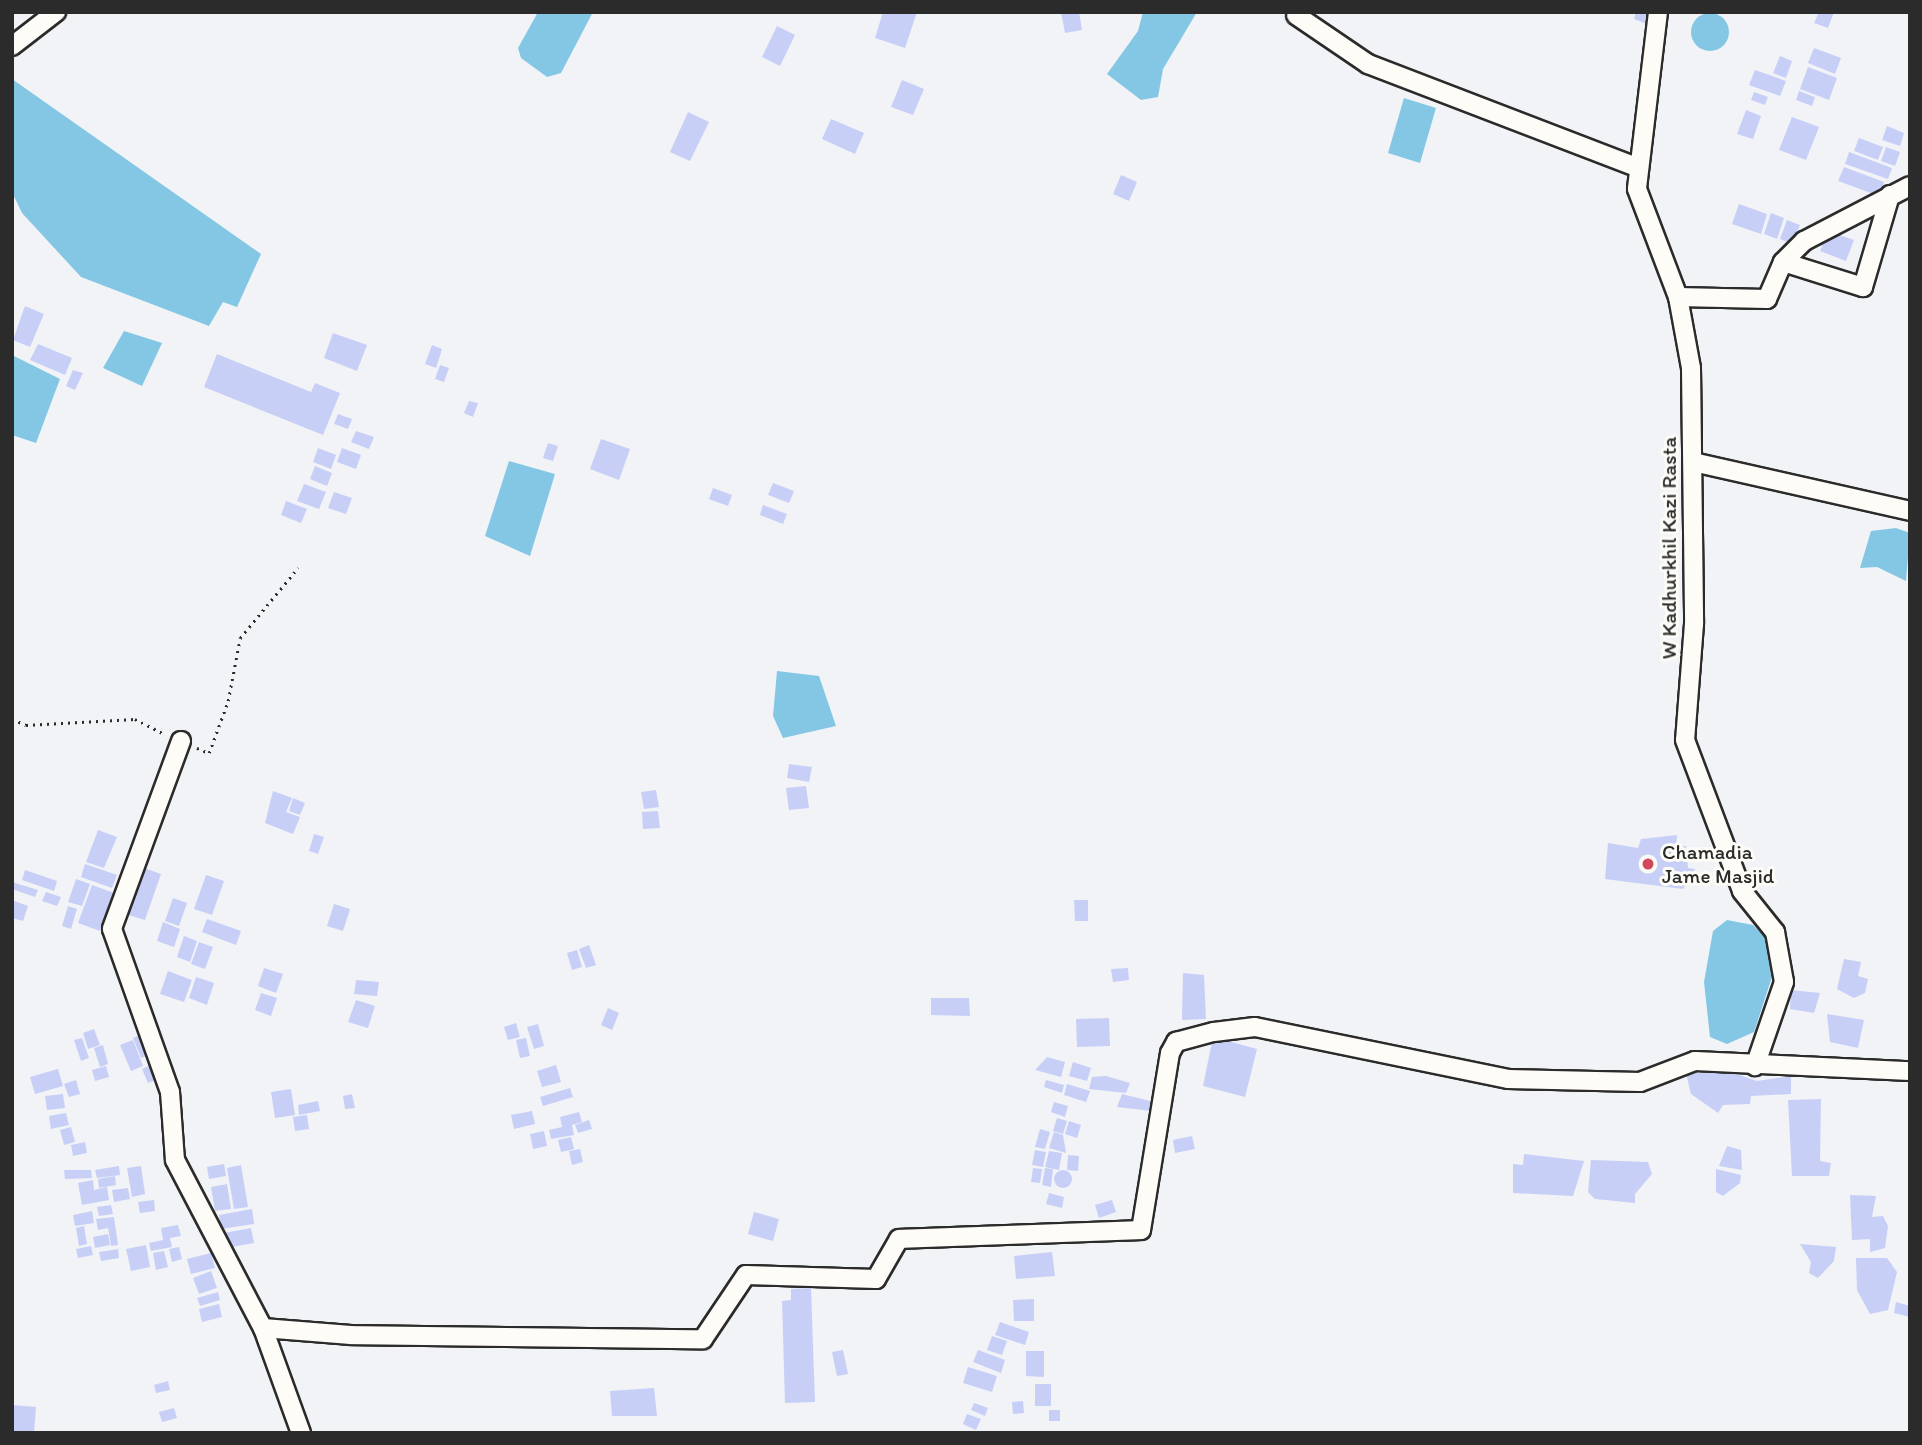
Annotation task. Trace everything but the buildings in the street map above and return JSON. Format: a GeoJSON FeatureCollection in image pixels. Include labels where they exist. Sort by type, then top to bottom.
{"type":"FeatureCollection","features":[{"type":"Feature","properties":{"kind":"street"},"geometry":{"type":"LineString","coordinates":[[12,46],[56,12]]}},
{"type":"Feature","properties":{"kind":"street","name":"W Kadhurkhil Kazi Rasta"},"geometry":{"type":"LineString","coordinates":[[1658,12],[1636,189],[1678,297],[1691,368],[1695,624],[1685,740],[1742,891],[1775,932],[1784,982],[1755,1066]]}},
{"type":"Feature","properties":{"kind":"street"},"geometry":{"type":"LineString","coordinates":[[1296,15],[1368,64],[1639,168]]}},
{"type":"Feature","properties":{"kind":"street"},"geometry":{"type":"LineString","coordinates":[[1678,297],[1766,299],[1783,262],[1804,241],[1910,187]]}},
{"type":"Feature","properties":{"kind":"street"},"geometry":{"type":"LineString","coordinates":[[1783,262],[1863,287],[1890,195]]}},
{"type":"Feature","properties":{"kind":"street"},"geometry":{"type":"LineString","coordinates":[[1693,462],[1910,511]]}},
{"type":"Feature","properties":{"kind":"street"},"geometry":{"type":"LineString","coordinates":[[181,741],[112,929],[170,1092],[175,1160],[263,1328],[301,1433]]}},
{"type":"Feature","properties":{"kind":"street"},"geometry":{"type":"LineString","coordinates":[[263,1328],[351,1335],[703,1339],[746,1275],[876,1279],[899,1239],[1141,1230],[1170,1053],[1176,1042],[1214,1032],[1255,1027],[1508,1079],[1640,1082],[1695,1061],[1910,1072]]}},
{"type":"Feature","properties":{"kind":"path"},"geometry":{"type":"LineString","coordinates":[[12,719],[26,725],[135,719],[209,753],[228,701],[240,638],[298,568]]}},
{"type":"Feature","properties":{"kind":"water"},"geometry":{"type":"Polygon","coordinates":[[[538,12],[593,12],[561,73],[547,77],[521,58],[518,48],[538,12]]]}},
{"type":"Feature","properties":{"kind":"water"},"geometry":{"type":"Polygon","coordinates":[[[1143,12],[1197,12],[1163,69],[1158,97],[1141,100],[1107,74],[1138,31],[1143,12]]]}},
{"type":"Feature","properties":{"kind":"water"},"geometry":{"type":"Polygon","coordinates":[[[1710,13],[1723,19],[1729,32],[1723,45],[1710,51],[1697,45],[1691,32],[1697,19],[1710,13]]]}},
{"type":"Feature","properties":{"kind":"water"},"geometry":{"type":"Polygon","coordinates":[[[12,79],[261,254],[237,307],[223,302],[209,326],[81,277],[22,213],[12,192],[12,79]]]}},
{"type":"Feature","properties":{"kind":"water"},"geometry":{"type":"Polygon","coordinates":[[[1404,98],[1436,108],[1420,163],[1388,153],[1404,98]]]}},
{"type":"Feature","properties":{"kind":"water"},"geometry":{"type":"Polygon","coordinates":[[[124,331],[162,343],[142,386],[103,368],[124,331]]]}},
{"type":"Feature","properties":{"kind":"water"},"geometry":{"type":"Polygon","coordinates":[[[12,355],[60,379],[36,443],[12,435],[12,355]]]}},
{"type":"Feature","properties":{"kind":"water"},"geometry":{"type":"Polygon","coordinates":[[[509,461],[555,474],[530,556],[485,536],[509,461]]]}},
{"type":"Feature","properties":{"kind":"water"},"geometry":{"type":"Polygon","coordinates":[[[1896,528],[1910,533],[1906,581],[1877,567],[1860,568],[1871,531],[1896,528]]]}},
{"type":"Feature","properties":{"kind":"water"},"geometry":{"type":"Polygon","coordinates":[[[777,671],[819,676],[836,726],[783,738],[773,716],[777,671]]]}},
{"type":"Feature","properties":{"kind":"water"},"geometry":{"type":"Polygon","coordinates":[[[1727,920],[1753,925],[1766,938],[1772,977],[1754,1032],[1727,1044],[1710,1037],[1704,982],[1713,931],[1727,920]]]}},
{"type":"Feature","properties":{"kind":"place","name":"Chamadia Jame Masjid"},"geometry":{"type":"Point","coordinates":[1648,864]}}]}
